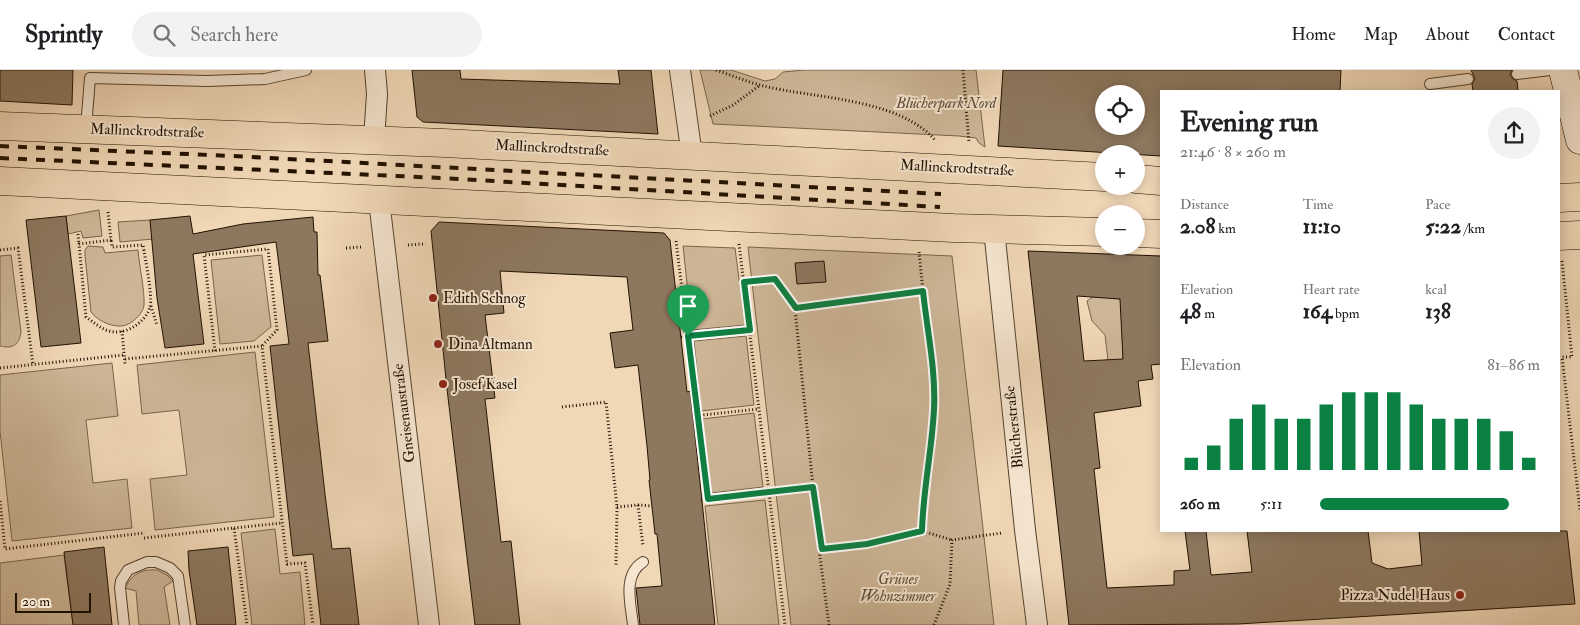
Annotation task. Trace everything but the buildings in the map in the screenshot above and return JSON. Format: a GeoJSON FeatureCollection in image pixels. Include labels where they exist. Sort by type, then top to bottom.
{"type":"FeatureCollection","features":[{"type":"Feature","properties":{"kind":"main road","name":"Mallinckrodtstraße"},"geometry":{"type":"LineString","coordinates":[[0,126],[374,140],[968,168],[1095,176]]}},
{"type":"Feature","properties":{"kind":"main road"},"geometry":{"type":"LineString","coordinates":[[1145,180],[1160,181]]}},
{"type":"Feature","properties":{"kind":"main road"},"geometry":{"type":"LineString","coordinates":[[0,181],[994,229],[1095,232]]}},
{"type":"Feature","properties":{"kind":"main road"},"geometry":{"type":"LineString","coordinates":[[1560,198],[1580,197]]}},
{"type":"Feature","properties":{"kind":"main road"},"geometry":{"type":"LineString","coordinates":[[1145,233],[1160,234]]}},
{"type":"Feature","properties":{"kind":"main road"},"geometry":{"type":"LineString","coordinates":[[1560,236],[1580,235]]}},
{"type":"Feature","properties":{"kind":"street"},"geometry":{"type":"LineString","coordinates":[[374,140],[378,94],[375,70]]}},
{"type":"Feature","properties":{"kind":"street"},"geometry":{"type":"LineString","coordinates":[[680,70],[692,156]]}},
{"type":"Feature","properties":{"kind":"street"},"geometry":{"type":"LineString","coordinates":[[1563,70],[1580,140]]}},
{"type":"Feature","properties":{"kind":"street","name":"Gneisenaustraße"},"geometry":{"type":"LineString","coordinates":[[379,200],[429,625]]}},
{"type":"Feature","properties":{"kind":"street","name":"Blücherstraße"},"geometry":{"type":"LineString","coordinates":[[994,229],[1025,530],[1038,625]]}},
{"type":"Feature","properties":{"kind":"lane"},"geometry":{"type":"LineString","coordinates":[[86,129],[90,78],[207,81],[264,79],[306,70]]}},
{"type":"Feature","properties":{"kind":"lane"},"geometry":{"type":"LineString","coordinates":[[1517,74],[1550,70]]}},
{"type":"Feature","properties":{"kind":"lane"},"geometry":{"type":"LineString","coordinates":[[1430,84],[1468,79]]}},
{"type":"Feature","properties":{"kind":"lane"},"geometry":{"type":"LineString","coordinates":[[124,625],[120,581],[128,570],[147,562],[163,564],[178,576],[185,625]]}},
{"type":"Feature","properties":{"kind":"lane"},"geometry":{"type":"LineString","coordinates":[[632,625],[630,579],[634,570],[643,562]]}},
{"type":"Feature","properties":{"kind":"path"},"geometry":{"type":"LineString","coordinates":[[716,70],[760,85],[874,106],[909,121],[931,135],[936,141]]}},
{"type":"Feature","properties":{"kind":"path"},"geometry":{"type":"LineString","coordinates":[[963,70],[969,143]]}},
{"type":"Feature","properties":{"kind":"path"},"geometry":{"type":"LineString","coordinates":[[706,118],[733,105],[760,85]]}},
{"type":"Feature","properties":{"kind":"path"},"geometry":{"type":"LineString","coordinates":[[107,208],[112,248],[143,244],[150,306],[157,325]]}},
{"type":"Feature","properties":{"kind":"path"},"geometry":{"type":"LineString","coordinates":[[78,234],[86,317],[107,330],[122,331],[138,324],[146,316],[150,306]]}},
{"type":"Feature","properties":{"kind":"path"},"geometry":{"type":"LineString","coordinates":[[79,244],[111,240]]}},
{"type":"Feature","properties":{"kind":"path"},"geometry":{"type":"LineString","coordinates":[[676,240],[708,499]]}},
{"type":"Feature","properties":{"kind":"path"},"geometry":{"type":"LineString","coordinates":[[739,241],[785,625]]}},
{"type":"Feature","properties":{"kind":"path"},"geometry":{"type":"LineString","coordinates":[[0,250],[18,248],[33,364]]}},
{"type":"Feature","properties":{"kind":"path"},"geometry":{"type":"LineString","coordinates":[[0,368],[125,357],[215,352],[262,346],[277,330],[268,249],[204,256],[215,352]]}},
{"type":"Feature","properties":{"kind":"path"},"geometry":{"type":"LineString","coordinates":[[919,250],[934,389],[934,408],[922,531]]}},
{"type":"Feature","properties":{"kind":"path"},"geometry":{"type":"LineString","coordinates":[[744,282],[775,279],[796,308],[813,487],[822,549]]}},
{"type":"Feature","properties":{"kind":"path"},"geometry":{"type":"LineString","coordinates":[[1564,284],[1572,356],[1562,357],[1580,510]]}},
{"type":"Feature","properties":{"kind":"path"},"geometry":{"type":"LineString","coordinates":[[796,308],[923,291]]}},
{"type":"Feature","properties":{"kind":"path"},"geometry":{"type":"LineString","coordinates":[[681,337],[750,330]]}},
{"type":"Feature","properties":{"kind":"path"},"geometry":{"type":"LineString","coordinates":[[122,331],[125,364]]}},
{"type":"Feature","properties":{"kind":"path"},"geometry":{"type":"LineString","coordinates":[[262,346],[287,564],[306,563],[313,625]]}},
{"type":"Feature","properties":{"kind":"path"},"geometry":{"type":"LineString","coordinates":[[562,407],[606,402],[617,507],[616,571]]}},
{"type":"Feature","properties":{"kind":"path"},"geometry":{"type":"LineString","coordinates":[[693,416],[759,409]]}},
{"type":"Feature","properties":{"kind":"path"},"geometry":{"type":"LineString","coordinates":[[698,460],[703,460]]}},
{"type":"Feature","properties":{"kind":"path"},"geometry":{"type":"LineString","coordinates":[[701,500],[813,487]]}},
{"type":"Feature","properties":{"kind":"path"},"geometry":{"type":"LineString","coordinates":[[0,501],[5,549],[144,531],[145,544]]}},
{"type":"Feature","properties":{"kind":"path"},"geometry":{"type":"LineString","coordinates":[[638,505],[644,548]]}},
{"type":"Feature","properties":{"kind":"path"},"geometry":{"type":"LineString","coordinates":[[617,507],[652,506]]}},
{"type":"Feature","properties":{"kind":"path"},"geometry":{"type":"LineString","coordinates":[[144,538],[282,523]]}},
{"type":"Feature","properties":{"kind":"path"},"geometry":{"type":"LineString","coordinates":[[234,528],[246,625]]}},
{"type":"Feature","properties":{"kind":"path"},"geometry":{"type":"LineString","coordinates":[[829,625],[819,549],[867,544],[922,531],[952,540],[986,535]]}},
{"type":"Feature","properties":{"kind":"path"},"geometry":{"type":"LineString","coordinates":[[934,625],[950,584],[952,540]]}},
{"type":"Feature","properties":{"kind":"green space","name":"Blücherpark Nord"},"geometry":{"type":"Polygon","coordinates":[[[700,70],[731,70],[765,81],[775,79],[783,72],[804,70],[976,70],[985,147],[976,138],[959,136],[713,124],[700,70]]]}},
{"type":"Feature","properties":{"kind":"green space"},"geometry":{"type":"Polygon","coordinates":[[[99,210],[102,236],[83,238],[81,231],[68,234],[66,216],[99,210]]]}},
{"type":"Feature","properties":{"kind":"green space"},"geometry":{"type":"Polygon","coordinates":[[[150,220],[153,239],[120,242],[118,222],[150,220]]]}},
{"type":"Feature","properties":{"kind":"green space"},"geometry":{"type":"Polygon","coordinates":[[[88,246],[103,247],[105,253],[138,250],[144,305],[141,313],[127,325],[115,326],[107,324],[91,312],[85,256],[85,250],[88,246]]]}},
{"type":"Feature","properties":{"kind":"green space"},"geometry":{"type":"Polygon","coordinates":[[[683,246],[735,248],[745,325],[692,330],[683,246]]]}},
{"type":"Feature","properties":{"kind":"green space","name":"Grünes Wohnzimmer"},"geometry":{"type":"Polygon","coordinates":[[[748,247],[952,256],[994,625],[791,625],[748,247]]]}},
{"type":"Feature","properties":{"kind":"green space"},"geometry":{"type":"Polygon","coordinates":[[[11,255],[21,332],[19,340],[15,345],[5,347],[0,346],[0,256],[11,255]]]}},
{"type":"Feature","properties":{"kind":"green space"},"geometry":{"type":"Polygon","coordinates":[[[262,255],[271,327],[254,341],[220,344],[211,260],[262,255]]]}},
{"type":"Feature","properties":{"kind":"green space"},"geometry":{"type":"Polygon","coordinates":[[[1094,296],[1121,299],[1123,359],[1109,369],[1105,335],[1092,321],[1087,301],[1094,296]]]}},
{"type":"Feature","properties":{"kind":"green space"},"geometry":{"type":"Polygon","coordinates":[[[746,336],[754,405],[701,411],[694,341],[746,336]]]}},
{"type":"Feature","properties":{"kind":"green space"},"geometry":{"type":"Polygon","coordinates":[[[255,352],[274,517],[155,530],[150,479],[187,475],[179,410],[142,414],[137,365],[255,352]]]}},
{"type":"Feature","properties":{"kind":"green space"},"geometry":{"type":"Polygon","coordinates":[[[112,363],[118,416],[86,420],[93,483],[127,479],[132,528],[12,541],[0,431],[0,375],[112,363]]]}},
{"type":"Feature","properties":{"kind":"green space"},"geometry":{"type":"Polygon","coordinates":[[[754,413],[763,487],[711,493],[702,419],[754,413]]]}},
{"type":"Feature","properties":{"kind":"green space"},"geometry":{"type":"Polygon","coordinates":[[[765,500],[779,625],[718,625],[705,506],[765,500]]]}},
{"type":"Feature","properties":{"kind":"green space"},"geometry":{"type":"Polygon","coordinates":[[[275,529],[280,574],[300,572],[305,625],[252,625],[241,533],[275,529]]]}},
{"type":"Feature","properties":{"kind":"green space"},"geometry":{"type":"Polygon","coordinates":[[[64,555],[73,625],[0,625],[0,563],[64,555]]]}},
{"type":"Feature","properties":{"kind":"green space"},"geometry":{"type":"Polygon","coordinates":[[[146,570],[157,570],[167,575],[173,581],[164,587],[170,625],[139,625],[136,591],[125,588],[138,573],[146,570]]]}},
{"type":"Feature","properties":{"kind":"railway"},"geometry":{"type":"LineString","coordinates":[[0,146],[233,156],[941,194]]}},
{"type":"Feature","properties":{"kind":"railway"},"geometry":{"type":"LineString","coordinates":[[0,158],[441,178],[940,207]]}},
{"type":"Feature","properties":{"kind":"place","name":"Edith Schnog"},"geometry":{"type":"Point","coordinates":[433,298]}},
{"type":"Feature","properties":{"kind":"place","name":"Dina Altmann"},"geometry":{"type":"Point","coordinates":[438,344]}},
{"type":"Feature","properties":{"kind":"place","name":"Josef Kasel"},"geometry":{"type":"Point","coordinates":[443,384]}},
{"type":"Feature","properties":{"kind":"place","name":"Pizza Nudel Haus"},"geometry":{"type":"Point","coordinates":[1460,595]}},
{"type":"Feature","properties":{"kind":"route"},"geometry":{"type":"LineString","coordinates":[[775,279],[796,308],[923,291],[934,389],[934,408],[924,488],[922,531],[867,544],[822,549],[813,487],[708,499],[688,336],[750,330],[744,282],[775,279]]}}]}
